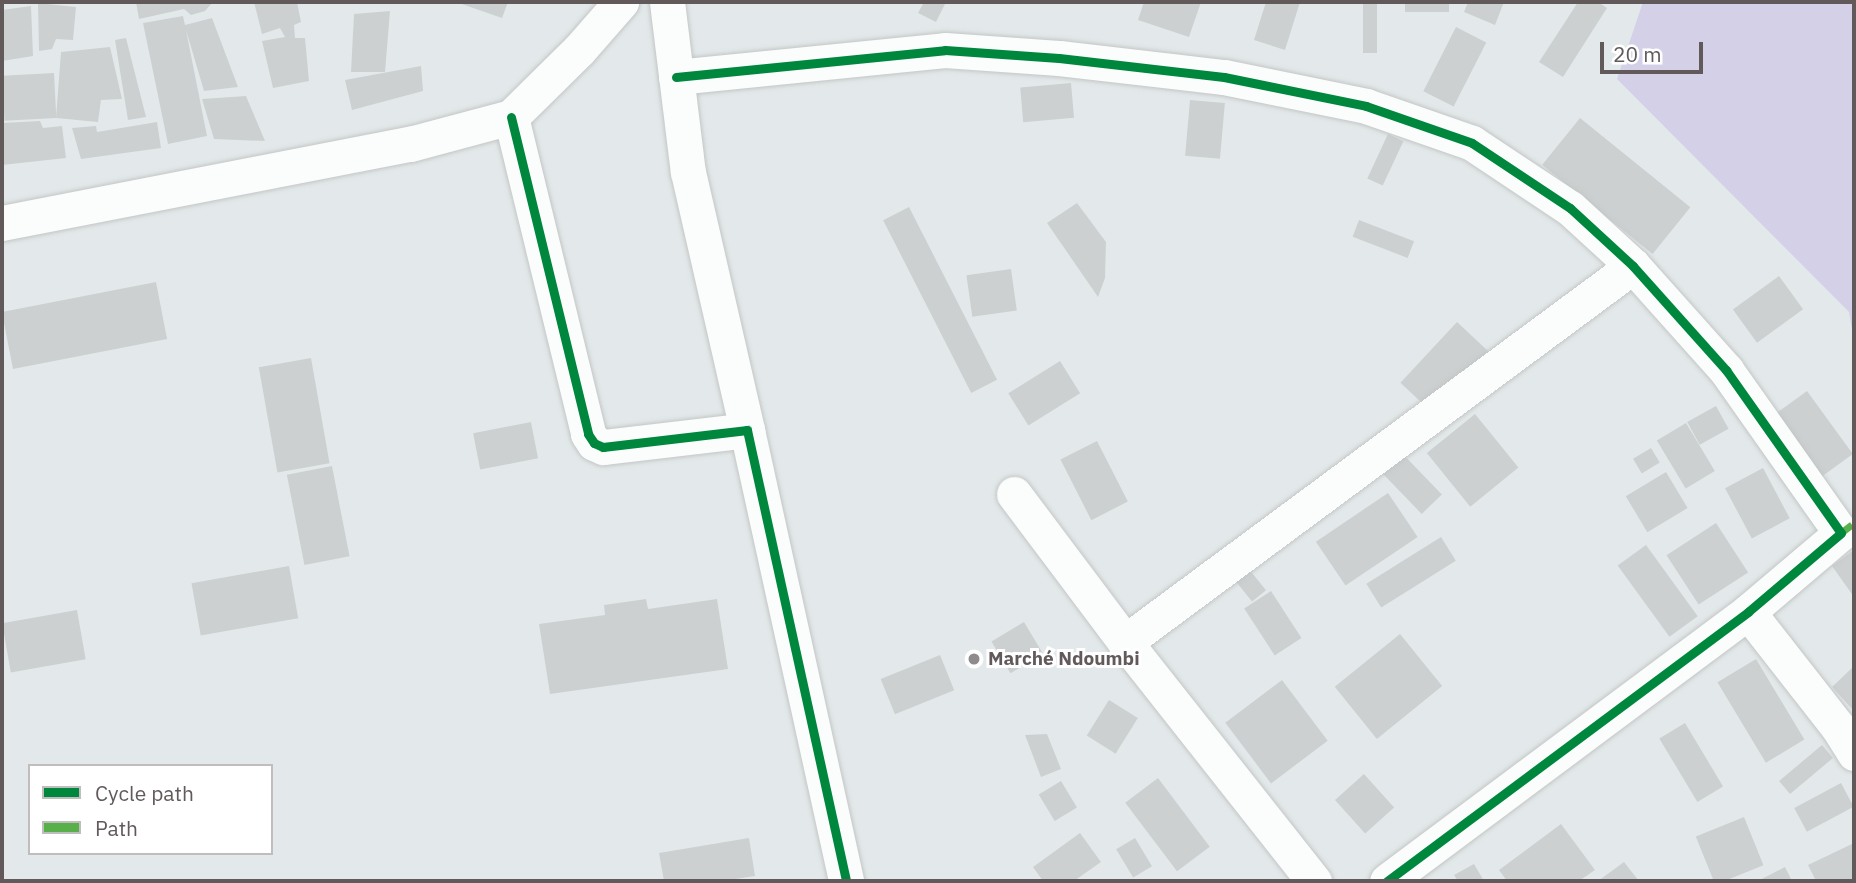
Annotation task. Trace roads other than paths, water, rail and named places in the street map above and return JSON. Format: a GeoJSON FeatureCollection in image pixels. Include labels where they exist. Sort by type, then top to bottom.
{"type":"FeatureCollection","features":[{"type":"Feature","properties":{"kind":"street"},"geometry":{"type":"LineString","coordinates":[[2,223],[410,144],[510,117],[579,50],[621,2]]}},
{"type":"Feature","properties":{"kind":"street"},"geometry":{"type":"LineString","coordinates":[[667,2],[688,172],[846,881]]}},
{"type":"Feature","properties":{"kind":"street"},"geometry":{"type":"LineString","coordinates":[[676,77],[945,50],[1059,58],[1250,83],[1366,106],[1472,143],[1570,208],[1633,266],[1726,370],[1841,533],[1748,612],[1387,881]]}},
{"type":"Feature","properties":{"kind":"street"},"geometry":{"type":"LineString","coordinates":[[510,117],[587,435],[594,443],[603,447],[747,430]]}},
{"type":"Feature","properties":{"kind":"street"},"geometry":{"type":"LineString","coordinates":[[1125,642],[1633,266]]}},
{"type":"Feature","properties":{"kind":"street"},"geometry":{"type":"LineString","coordinates":[[1014,494],[1125,642],[1314,881]]}},
{"type":"Feature","properties":{"kind":"street"},"geometry":{"type":"LineString","coordinates":[[1748,612],[1838,727],[1854,753]]}},
{"type":"Feature","properties":{"kind":"place","name":"Marché Ndoumbi"},"geometry":{"type":"Point","coordinates":[974,659]}}]}
